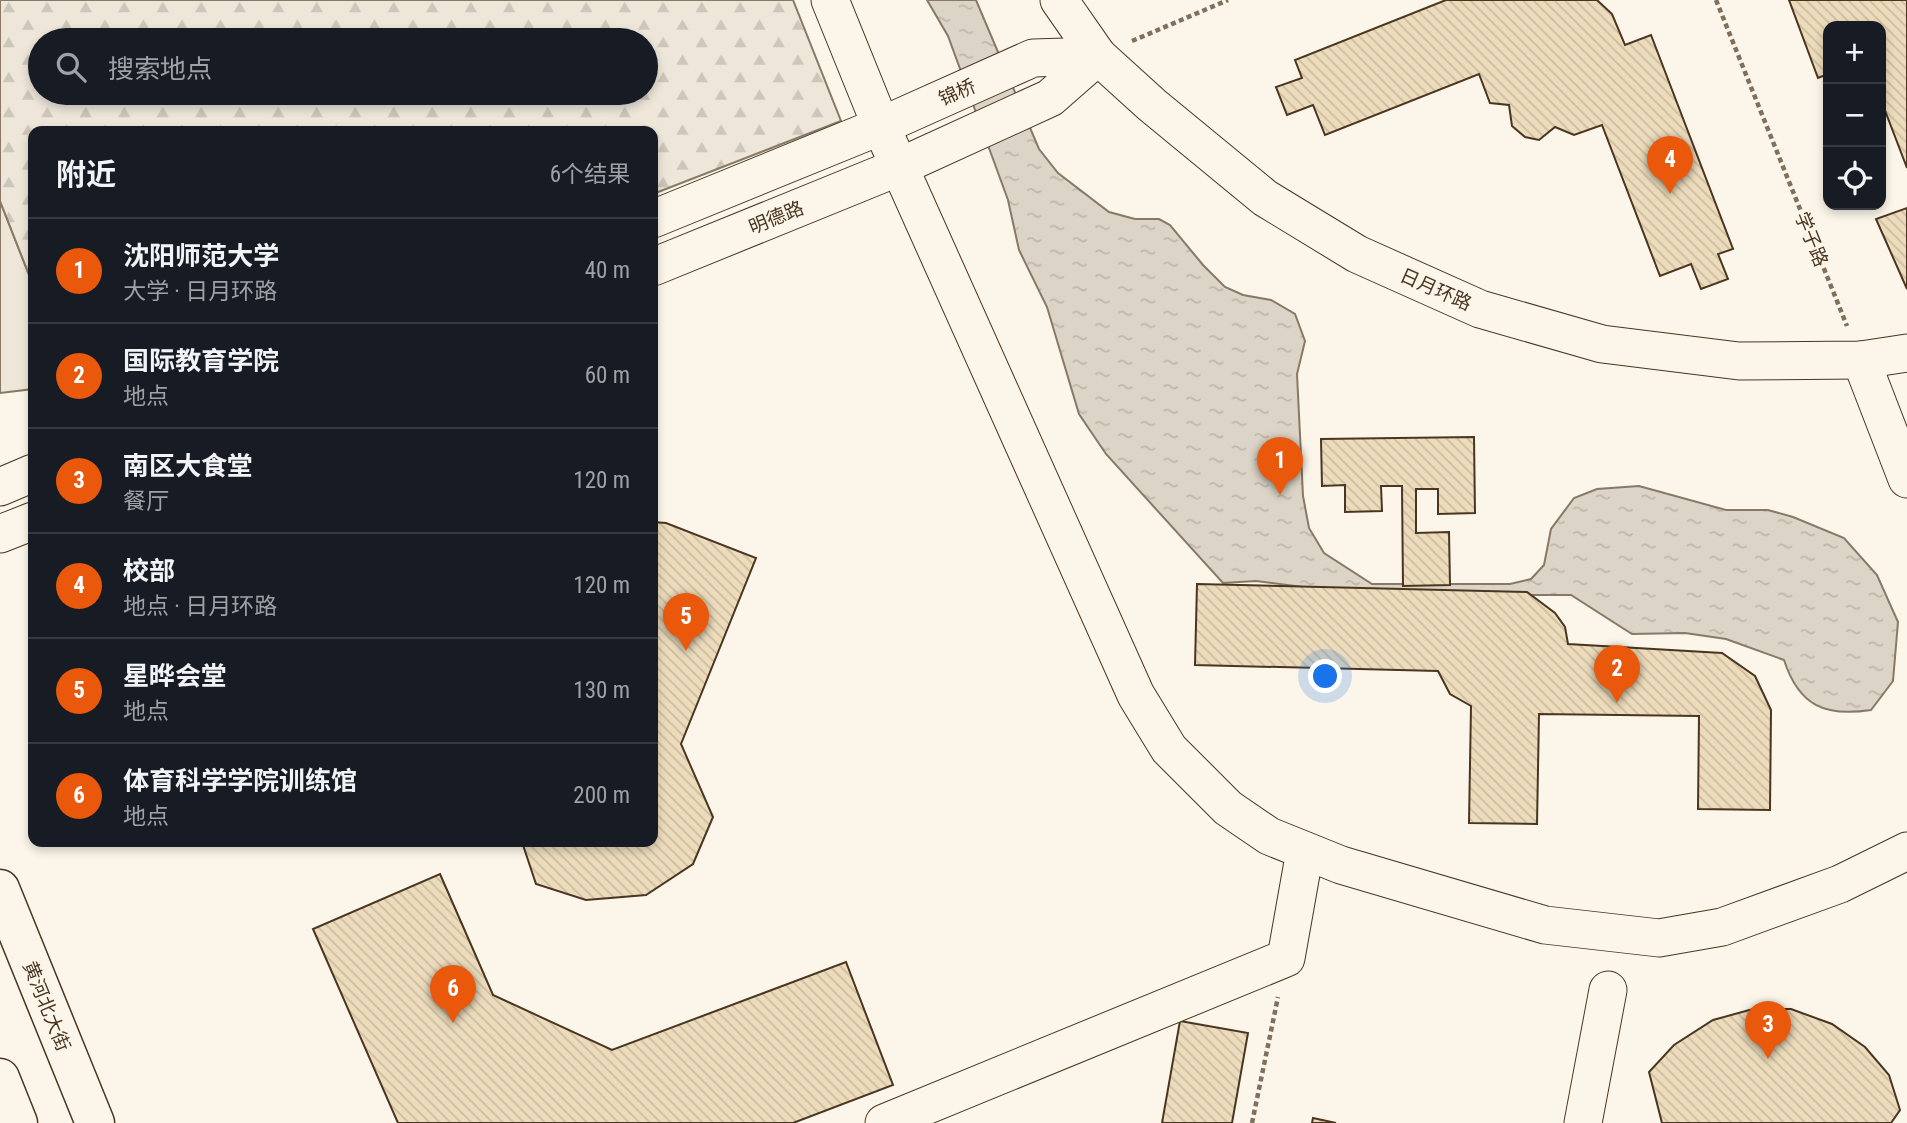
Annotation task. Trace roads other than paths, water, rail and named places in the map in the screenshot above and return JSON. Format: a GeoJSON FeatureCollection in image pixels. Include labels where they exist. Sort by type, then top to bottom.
{"type":"FeatureCollection","features":[{"type":"Feature","properties":{"kind":"highway","name":"黄河北大街"},"geometry":{"type":"LineString","coordinates":[[0,889],[95,1123]]}},
{"type":"Feature","properties":{"kind":"highway"},"geometry":{"type":"LineString","coordinates":[[0,1078],[18,1123]]}},
{"type":"Feature","properties":{"kind":"street"},"geometry":{"type":"LineString","coordinates":[[830,0],[880,126],[1136,695],[1169,749],[1228,808],[1269,836],[1341,865],[1545,925],[1660,938],[1722,927],[1840,884],[1907,851]]}},
{"type":"Feature","properties":{"kind":"street","name":"日月环路"},"geometry":{"type":"LineString","coordinates":[[1059,0],[1098,56],[1152,105],[1265,198],[1357,254],[1480,309],[1602,344],[1738,361],[1861,360],[1907,353]]}},
{"type":"Feature","properties":{"kind":"street"},"geometry":{"type":"LineString","coordinates":[[899,167],[1050,98],[1098,56]]}},
{"type":"Feature","properties":{"kind":"street","name":"锦桥"},"geometry":{"type":"LineString","coordinates":[[880,126],[1033,58],[1098,56]]}},
{"type":"Feature","properties":{"kind":"street"},"geometry":{"type":"LineString","coordinates":[[658,217],[880,126]]}},
{"type":"Feature","properties":{"kind":"street","name":"明德路"},"geometry":{"type":"LineString","coordinates":[[658,265],[899,167]]}},
{"type":"Feature","properties":{"kind":"street"},"geometry":{"type":"LineString","coordinates":[[1861,360],[1907,479]]}},
{"type":"Feature","properties":{"kind":"street"},"geometry":{"type":"LineString","coordinates":[[0,487],[28,475]]}},
{"type":"Feature","properties":{"kind":"street"},"geometry":{"type":"LineString","coordinates":[[0,534],[28,523]]}},
{"type":"Feature","properties":{"kind":"street"},"geometry":{"type":"LineString","coordinates":[[884,1123],[1286,958],[1305,851]]}},
{"type":"Feature","properties":{"kind":"street"},"geometry":{"type":"LineString","coordinates":[[1583,1123],[1608,990]]}},
{"type":"Feature","properties":{"kind":"water"},"geometry":{"type":"Polygon","coordinates":[[[927,0],[976,0],[1039,149],[1058,173],[1109,212],[1135,219],[1159,219],[1170,225],[1225,287],[1243,295],[1271,300],[1295,314],[1305,341],[1297,374],[1303,496],[1309,528],[1324,553],[1372,584],[1510,584],[1531,579],[1544,565],[1551,529],[1574,498],[1597,489],[1639,486],[1726,510],[1768,510],[1844,538],[1877,575],[1898,622],[1893,681],[1871,710],[1840,712],[1827,709],[1806,698],[1797,688],[1784,660],[1726,639],[1685,633],[1632,634],[1571,595],[1364,595],[1256,581],[1223,583],[1106,454],[1079,414],[1047,307],[1019,250],[1008,200],[948,36],[927,0]]]}},
{"type":"Feature","properties":{"kind":"place","name":"校部"},"geometry":{"type":"Point","coordinates":[1670,194]}},
{"type":"Feature","properties":{"kind":"place","name":"沈阳师范大学"},"geometry":{"type":"Point","coordinates":[1280,495]}},
{"type":"Feature","properties":{"kind":"place","name":"星晔会堂"},"geometry":{"type":"Point","coordinates":[686,651]}},
{"type":"Feature","properties":{"kind":"place","name":"国际教育学院"},"geometry":{"type":"Point","coordinates":[1617,703]}},
{"type":"Feature","properties":{"kind":"place","name":"体育科学学院训练馆"},"geometry":{"type":"Point","coordinates":[453,1023]}},
{"type":"Feature","properties":{"kind":"place","name":"南区大食堂"},"geometry":{"type":"Point","coordinates":[1768,1059]}}]}
